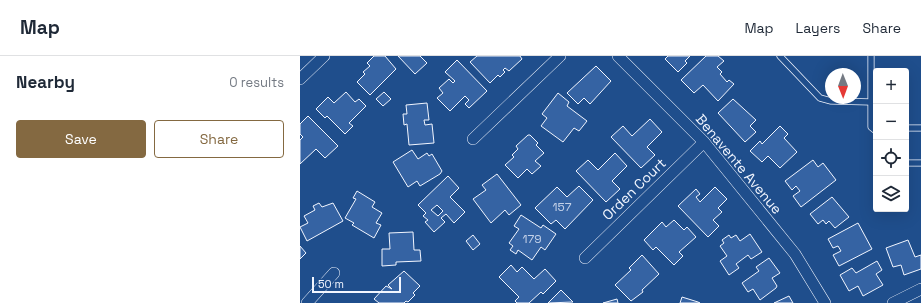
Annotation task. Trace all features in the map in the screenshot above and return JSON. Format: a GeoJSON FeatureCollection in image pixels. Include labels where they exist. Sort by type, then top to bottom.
{"type":"FeatureCollection","features":[{"type":"Feature","properties":{"kind":"street"},"geometry":{"type":"LineString","coordinates":[[300,79],[324,56]]}},
{"type":"Feature","properties":{"kind":"street"},"geometry":{"type":"LineString","coordinates":[[473,139],[560,56]]}},
{"type":"Feature","properties":{"kind":"street","name":"Benavente Avenue"},"geometry":{"type":"LineString","coordinates":[[618,56],[704,142],[795,254],[825,303]]}},
{"type":"Feature","properties":{"kind":"street","name":"Orden Court"},"geometry":{"type":"LineString","coordinates":[[585,258],[704,142]]}},
{"type":"Feature","properties":{"kind":"street"},"geometry":{"type":"LineString","coordinates":[[307,303],[334,272]]}},
{"type":"Feature","properties":{"kind":"street"},"geometry":{"type":"LineString","coordinates":[[892,303],[921,289]]}},
{"type":"Feature","properties":{"kind":"lane"},"geometry":{"type":"LineString","coordinates":[[780,56],[820,98],[831,101],[871,102]]}},
{"type":"Feature","properties":{"kind":"lane"},"geometry":{"type":"LineString","coordinates":[[871,56],[871,102],[873,120]]}},
{"type":"Feature","properties":{"kind":"lane"},"geometry":{"type":"LineString","coordinates":[[909,128],[921,128]]}},
{"type":"Feature","properties":{"kind":"lane"},"geometry":{"type":"LineString","coordinates":[[909,163],[921,163]]}},
{"type":"Feature","properties":{"kind":"building"},"geometry":{"type":"Polygon","coordinates":[[[374,56],[385,56],[396,69],[370,95],[357,82],[365,74],[363,72],[370,66],[367,63],[374,56]]]}},
{"type":"Feature","properties":{"kind":"building"},"geometry":{"type":"Polygon","coordinates":[[[398,56],[420,56],[427,63],[415,74],[398,56]]]}},
{"type":"Feature","properties":{"kind":"building"},"geometry":{"type":"Polygon","coordinates":[[[477,56],[520,56],[522,59],[509,71],[505,68],[503,70],[505,72],[500,77],[498,75],[490,83],[470,62],[477,56]]]}},
{"type":"Feature","properties":{"kind":"building"},"geometry":{"type":"Polygon","coordinates":[[[668,56],[690,56],[685,61],[687,63],[678,72],[665,59],[668,56]]]}},
{"type":"Feature","properties":{"kind":"building"},"geometry":{"type":"Polygon","coordinates":[[[706,56],[718,56],[724,61],[717,67],[722,72],[720,74],[727,82],[729,80],[734,84],[718,101],[703,85],[694,93],[681,80],[706,56]]]}},
{"type":"Feature","properties":{"kind":"building"},"geometry":{"type":"Polygon","coordinates":[[[457,60],[487,91],[469,108],[465,104],[469,100],[465,96],[450,111],[437,98],[443,93],[439,88],[449,79],[453,83],[455,81],[445,72],[457,60]]]}},
{"type":"Feature","properties":{"kind":"building"},"geometry":{"type":"Polygon","coordinates":[[[596,66],[611,81],[590,104],[584,98],[578,104],[567,93],[596,66]]]}},
{"type":"Feature","properties":{"kind":"building"},"geometry":{"type":"Polygon","coordinates":[[[346,92],[355,102],[359,99],[366,106],[349,123],[353,126],[345,134],[327,116],[325,118],[316,109],[328,97],[334,103],[346,92]]]}},
{"type":"Feature","properties":{"kind":"building"},"geometry":{"type":"Polygon","coordinates":[[[384,92],[391,99],[383,106],[376,99],[384,92]]]}},
{"type":"Feature","properties":{"kind":"building"},"geometry":{"type":"Polygon","coordinates":[[[558,93],[569,102],[567,106],[587,121],[579,131],[574,128],[563,142],[541,126],[547,118],[542,114],[558,93]]]}},
{"type":"Feature","properties":{"kind":"building"},"geometry":{"type":"Polygon","coordinates":[[[733,99],[756,120],[750,126],[756,132],[745,142],[718,113],[733,99]]]}},
{"type":"Feature","properties":{"kind":"building"},"geometry":{"type":"Polygon","coordinates":[[[427,103],[429,120],[424,120],[425,125],[432,124],[434,143],[409,145],[407,124],[404,125],[403,114],[407,114],[406,105],[427,103]]]}},
{"type":"Feature","properties":{"kind":"building"},"geometry":{"type":"Polygon","coordinates":[[[308,116],[338,146],[325,158],[316,149],[300,164],[300,140],[303,137],[300,134],[300,124],[308,116]]]}},
{"type":"Feature","properties":{"kind":"building"},"geometry":{"type":"Polygon","coordinates":[[[650,119],[662,132],[647,147],[655,155],[641,168],[611,137],[623,126],[632,136],[650,119]]]}},
{"type":"Feature","properties":{"kind":"building"},"geometry":{"type":"Polygon","coordinates":[[[780,126],[788,134],[784,138],[797,152],[780,168],[768,156],[762,162],[750,151],[760,141],[762,144],[780,126]]]}},
{"type":"Feature","properties":{"kind":"building"},"geometry":{"type":"Polygon","coordinates":[[[528,135],[530,135],[538,143],[536,145],[544,153],[535,161],[541,166],[532,174],[527,169],[518,178],[505,165],[514,157],[512,155],[518,149],[516,146],[528,135]]]}},
{"type":"Feature","properties":{"kind":"building"},"geometry":{"type":"Polygon","coordinates":[[[412,150],[418,159],[427,153],[429,156],[432,154],[442,171],[440,174],[420,186],[417,181],[408,187],[393,162],[412,150]]]}},
{"type":"Feature","properties":{"kind":"building"},"geometry":{"type":"Polygon","coordinates":[[[615,153],[627,166],[612,181],[620,189],[606,202],[576,171],[588,160],[598,170],[615,153]]]}},
{"type":"Feature","properties":{"kind":"building"},"geometry":{"type":"Polygon","coordinates":[[[813,160],[818,167],[823,163],[836,180],[801,207],[793,196],[800,191],[796,186],[792,190],[785,181],[813,160]]]}},
{"type":"Feature","properties":{"kind":"building"},"geometry":{"type":"Polygon","coordinates":[[[497,174],[521,205],[509,215],[505,210],[491,223],[473,199],[486,190],[482,185],[497,174]]]}},
{"type":"Feature","properties":{"kind":"building"},"geometry":{"type":"Polygon","coordinates":[[[448,176],[459,188],[450,197],[465,212],[454,223],[446,214],[441,218],[445,222],[434,232],[425,222],[428,220],[423,216],[426,213],[418,205],[448,176]],[[437,205],[431,210],[438,216],[443,211],[437,205]]]}},
{"type":"Feature","properties":{"kind":"building"},"geometry":{"type":"Polygon","coordinates":[[[579,186],[593,200],[565,229],[556,220],[551,224],[535,208],[557,187],[567,197],[579,186]]]}},
{"type":"Feature","properties":{"kind":"building"},"geometry":{"type":"Polygon","coordinates":[[[715,187],[727,199],[718,208],[722,212],[713,220],[719,226],[708,237],[678,206],[696,189],[700,194],[696,197],[700,202],[715,187]]]}},
{"type":"Feature","properties":{"kind":"building"},"geometry":{"type":"Polygon","coordinates":[[[357,191],[375,202],[372,207],[382,213],[376,223],[381,225],[374,238],[352,225],[354,223],[345,218],[356,199],[353,198],[357,191]]]}},
{"type":"Feature","properties":{"kind":"building"},"geometry":{"type":"Polygon","coordinates":[[[832,197],[849,217],[835,228],[829,221],[826,224],[823,220],[818,224],[810,214],[832,197]]]}},
{"type":"Feature","properties":{"kind":"building"},"geometry":{"type":"Polygon","coordinates":[[[319,203],[322,207],[333,203],[343,221],[307,241],[300,227],[308,223],[304,216],[315,210],[313,206],[319,203]]]}},
{"type":"Feature","properties":{"kind":"building"},"geometry":{"type":"Polygon","coordinates":[[[521,215],[541,228],[543,225],[556,234],[545,250],[541,247],[532,260],[518,250],[516,254],[510,250],[513,246],[509,243],[519,229],[514,226],[521,215]]]}},
{"type":"Feature","properties":{"kind":"building"},"geometry":{"type":"Polygon","coordinates":[[[674,220],[684,230],[687,227],[696,237],[679,252],[683,256],[674,265],[656,247],[653,250],[644,240],[662,222],[666,227],[674,220]]]}},
{"type":"Feature","properties":{"kind":"building"},"geometry":{"type":"Polygon","coordinates":[[[858,223],[872,249],[839,266],[833,255],[841,251],[838,246],[833,248],[828,239],[858,223]]]}},
{"type":"Feature","properties":{"kind":"building"},"geometry":{"type":"Polygon","coordinates":[[[413,232],[414,250],[420,250],[421,261],[396,262],[396,265],[382,266],[382,249],[390,249],[389,233],[413,232]]]}},
{"type":"Feature","properties":{"kind":"building"},"geometry":{"type":"Polygon","coordinates":[[[750,234],[762,252],[751,259],[748,255],[736,264],[739,268],[729,275],[720,261],[727,256],[720,246],[724,243],[722,240],[729,235],[731,238],[736,235],[740,241],[750,234]]]}},
{"type":"Feature","properties":{"kind":"building"},"geometry":{"type":"Polygon","coordinates":[[[473,235],[480,244],[473,250],[466,241],[473,235]]]}},
{"type":"Feature","properties":{"kind":"building"},"geometry":{"type":"Polygon","coordinates":[[[908,240],[915,257],[921,255],[921,269],[904,275],[901,265],[893,267],[886,248],[908,240]]]}},
{"type":"Feature","properties":{"kind":"building"},"geometry":{"type":"Polygon","coordinates":[[[300,246],[306,253],[300,259],[300,246]]]}},
{"type":"Feature","properties":{"kind":"building"},"geometry":{"type":"Polygon","coordinates":[[[642,255],[659,274],[642,290],[643,292],[631,301],[615,285],[631,270],[629,268],[642,255]]]}},
{"type":"Feature","properties":{"kind":"building"},"geometry":{"type":"Polygon","coordinates":[[[769,258],[780,273],[772,278],[777,286],[776,288],[760,300],[753,289],[748,292],[742,283],[759,271],[756,267],[769,258]]]}},
{"type":"Feature","properties":{"kind":"building"},"geometry":{"type":"Polygon","coordinates":[[[877,261],[882,270],[876,274],[883,285],[863,296],[858,286],[849,291],[840,275],[852,268],[856,273],[877,261]]]}},
{"type":"Feature","properties":{"kind":"building"},"geometry":{"type":"Polygon","coordinates":[[[511,265],[517,272],[522,267],[534,279],[545,269],[556,281],[543,294],[541,292],[529,303],[517,303],[515,301],[519,297],[499,277],[511,265]]]}},
{"type":"Feature","properties":{"kind":"building"},"geometry":{"type":"Polygon","coordinates":[[[404,271],[420,286],[413,293],[415,295],[408,302],[379,303],[374,299],[386,286],[392,289],[388,285],[404,271]]]}},
{"type":"Feature","properties":{"kind":"building"},"geometry":{"type":"Polygon","coordinates":[[[561,290],[573,302],[548,303],[561,290]]]}},
{"type":"Feature","properties":{"kind":"building"},"geometry":{"type":"Polygon","coordinates":[[[789,296],[793,303],[774,303],[789,296]]]}},
{"type":"Feature","properties":{"kind":"building"},"geometry":{"type":"Polygon","coordinates":[[[682,297],[698,302],[700,303],[680,303],[682,297]]]}},
{"type":"Feature","properties":{"kind":"building"},"geometry":{"type":"Polygon","coordinates":[[[617,299],[618,303],[603,303],[617,299]]]}}]}
